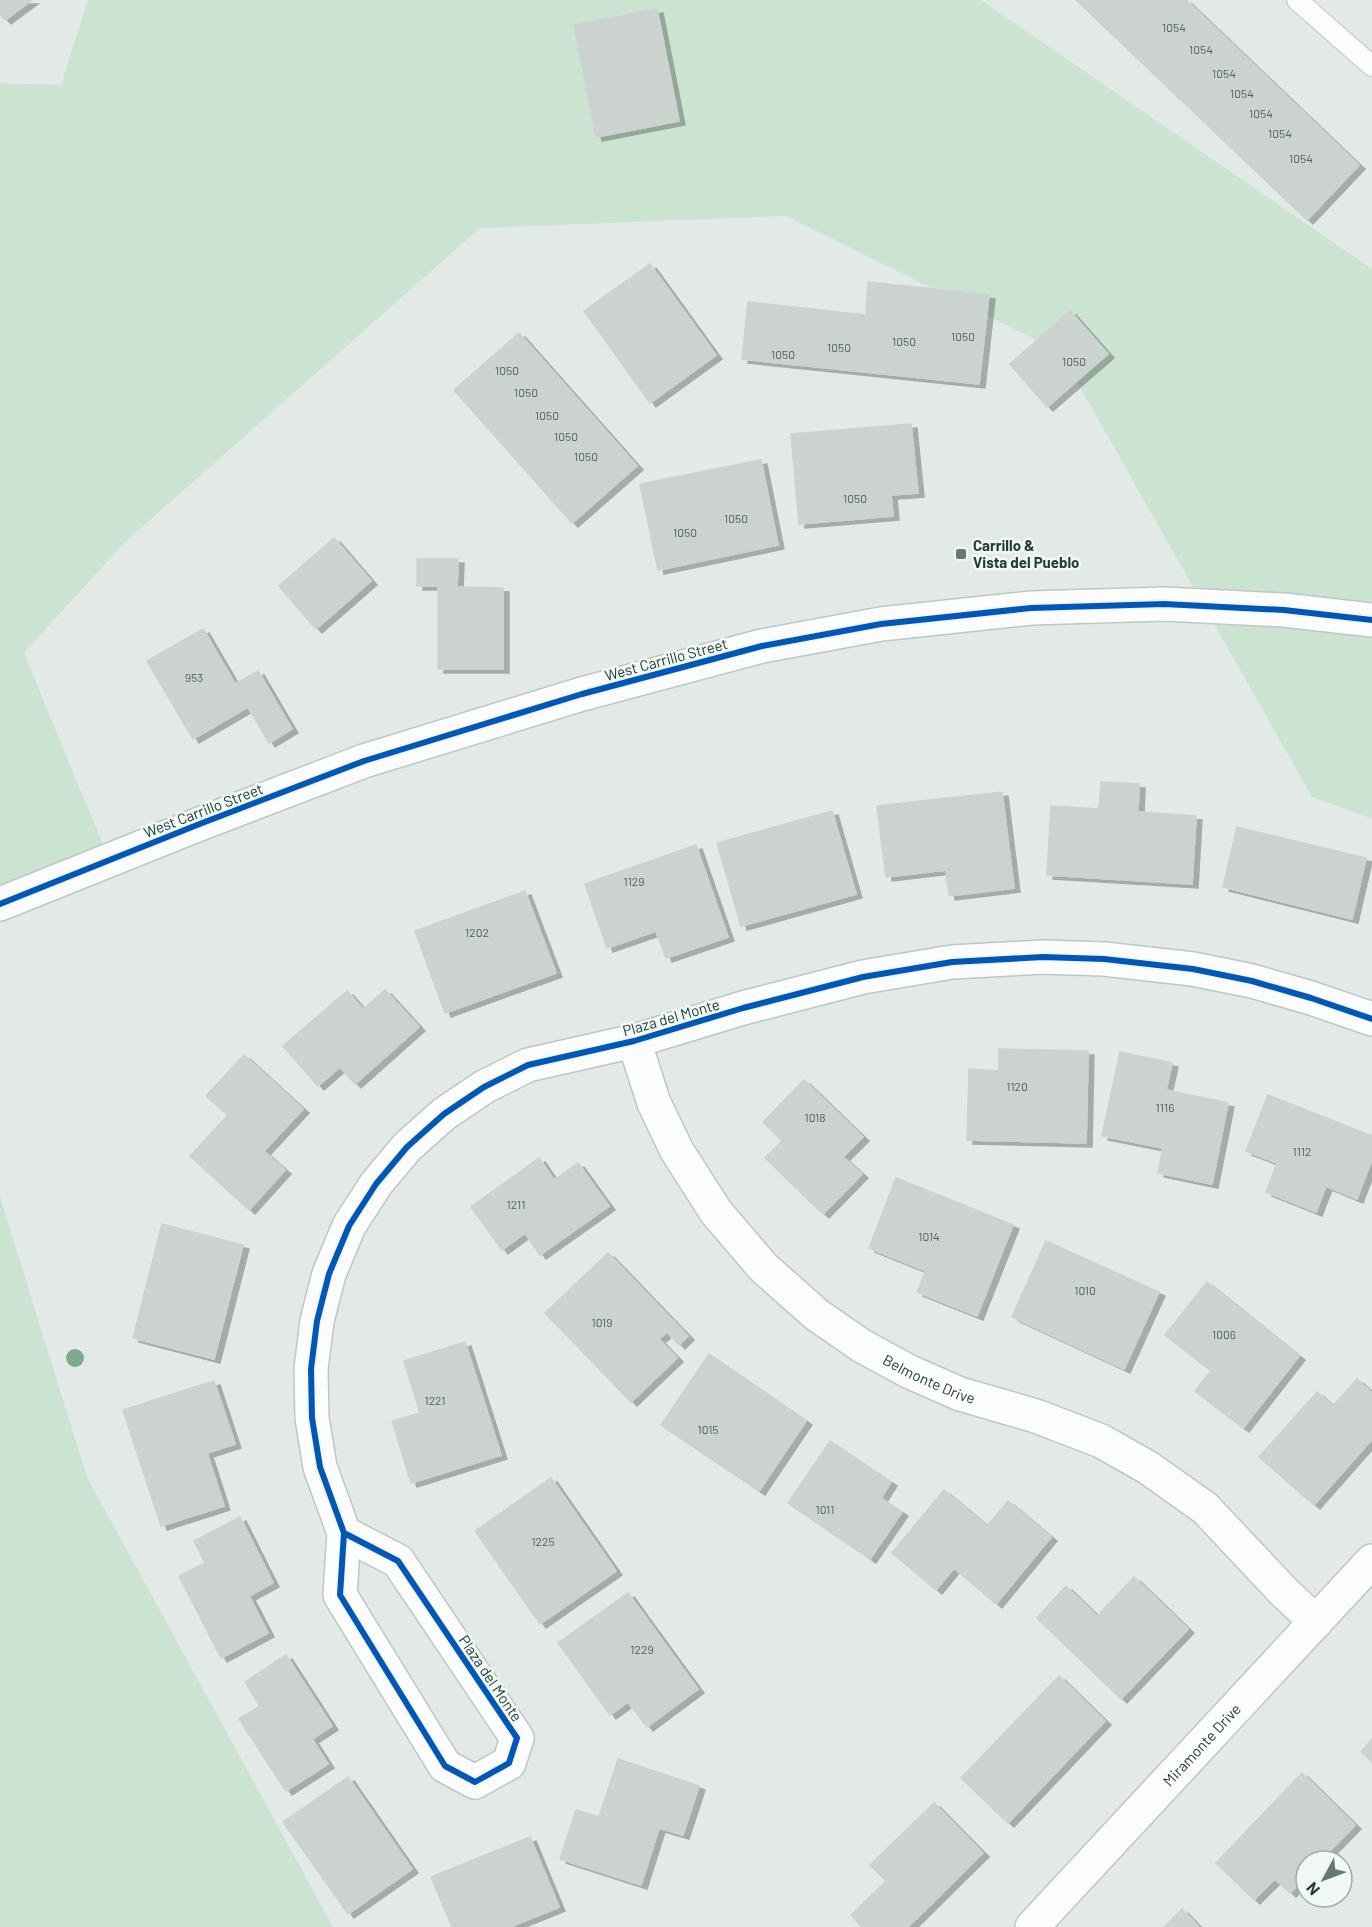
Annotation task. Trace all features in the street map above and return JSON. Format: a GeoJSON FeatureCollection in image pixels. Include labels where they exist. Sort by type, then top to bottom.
{"type":"FeatureCollection","features":[{"type":"Feature","properties":{"kind":"street","name":"West Carrillo Street"},"geometry":{"type":"LineString","coordinates":[[0,904],[175,833],[364,761],[582,694],[762,646],[880,624],[1031,608],[1164,604],[1284,610],[1372,620]]}},
{"type":"Feature","properties":{"kind":"street","name":"Plaza del Monte"},"geometry":{"type":"LineString","coordinates":[[344,1533],[398,1561],[517,1738],[508,1763],[475,1782],[444,1766],[340,1594],[344,1533],[320,1467],[312,1418],[311,1369],[317,1321],[329,1274],[349,1226],[376,1185],[407,1147],[444,1114],[484,1087],[528,1065],[634,1041],[743,1008],[863,977],[952,962],[1043,957],[1104,959],[1193,969],[1252,981],[1372,1019]]}},
{"type":"Feature","properties":{"kind":"street","name":"Belmonte Drive"},"geometry":{"type":"LineString","coordinates":[[634,1041],[654,1102],[677,1151],[716,1212],[763,1267],[817,1316],[862,1347],[910,1372],[960,1394],[1036,1416],[1090,1437],[1147,1467],[1205,1508],[1283,1591],[1316,1622]]}},
{"type":"Feature","properties":{"kind":"street","name":"Miramonte Drive"},"geometry":{"type":"LineString","coordinates":[[1032,1927],[1372,1561]]}},
{"type":"Feature","properties":{"kind":"lane"},"geometry":{"type":"LineString","coordinates":[[1297,0],[1372,66]]}},
{"type":"Feature","properties":{"kind":"green space"},"geometry":{"type":"Polygon","coordinates":[[[88,0],[981,0],[1372,269],[1372,819],[1312,797],[1060,352],[786,216],[480,228],[124,543],[24,653],[109,859],[0,908],[0,83],[61,85],[88,0]]]}},
{"type":"Feature","properties":{"kind":"green space"},"geometry":{"type":"Polygon","coordinates":[[[0,1197],[87,1477],[333,1927],[0,1927],[0,1197]]]}},
{"type":"Feature","properties":{"kind":"building"},"geometry":{"type":"Polygon","coordinates":[[[0,0],[32,0],[5,20],[0,14],[0,0]]]}},
{"type":"Feature","properties":{"kind":"building"},"geometry":{"type":"Polygon","coordinates":[[[1076,0],[1186,0],[1359,165],[1307,220],[1076,0]]]}},
{"type":"Feature","properties":{"kind":"building"},"geometry":{"type":"Polygon","coordinates":[[[657,9],[679,121],[596,137],[574,25],[657,9]]]}},
{"type":"Feature","properties":{"kind":"building"},"geometry":{"type":"Polygon","coordinates":[[[650,264],[716,355],[650,403],[584,311],[650,264]]]}},
{"type":"Feature","properties":{"kind":"building"},"geometry":{"type":"Polygon","coordinates":[[[868,282],[989,295],[979,384],[742,359],[748,302],[866,315],[868,282]]]}},
{"type":"Feature","properties":{"kind":"building"},"geometry":{"type":"Polygon","coordinates":[[[1070,311],[1108,354],[1047,407],[1010,364],[1070,311]]]}},
{"type":"Feature","properties":{"kind":"building"},"geometry":{"type":"Polygon","coordinates":[[[519,333],[637,466],[572,523],[454,390],[519,333]]]}},
{"type":"Feature","properties":{"kind":"building"},"geometry":{"type":"Polygon","coordinates":[[[911,424],[918,493],[891,495],[893,516],[799,524],[791,434],[911,424]]]}},
{"type":"Feature","properties":{"kind":"building"},"geometry":{"type":"Polygon","coordinates":[[[761,460],[778,545],[658,570],[640,484],[761,460]]]}},
{"type":"Feature","properties":{"kind":"building"},"geometry":{"type":"Polygon","coordinates":[[[334,538],[371,581],[316,629],[279,586],[334,538]]]}},
{"type":"Feature","properties":{"kind":"building"},"geometry":{"type":"Polygon","coordinates":[[[417,559],[458,559],[457,587],[503,588],[503,669],[438,669],[438,586],[417,586],[417,559]]]}},
{"type":"Feature","properties":{"kind":"building"},"geometry":{"type":"Polygon","coordinates":[[[203,629],[235,684],[258,671],[292,729],[269,743],[248,707],[193,739],[147,661],[203,629]]]}},
{"type":"Feature","properties":{"kind":"building"},"geometry":{"type":"Polygon","coordinates":[[[1101,782],[1139,784],[1138,812],[1196,816],[1192,884],[1047,875],[1051,806],[1099,809],[1101,782]]]}},
{"type":"Feature","properties":{"kind":"building"},"geometry":{"type":"Polygon","coordinates":[[[1002,792],[1014,888],[949,896],[946,870],[886,877],[877,806],[1002,792]]]}},
{"type":"Feature","properties":{"kind":"building"},"geometry":{"type":"Polygon","coordinates":[[[832,811],[856,894],[741,926],[717,843],[832,811]]]}},
{"type":"Feature","properties":{"kind":"building"},"geometry":{"type":"Polygon","coordinates":[[[1237,827],[1366,858],[1352,919],[1223,887],[1237,827]]]}},
{"type":"Feature","properties":{"kind":"building"},"geometry":{"type":"Polygon","coordinates":[[[696,845],[728,937],[666,958],[656,931],[607,948],[585,884],[696,845]]]}},
{"type":"Feature","properties":{"kind":"building"},"geometry":{"type":"Polygon","coordinates":[[[525,891],[556,973],[445,1013],[415,931],[525,891]]]}},
{"type":"Feature","properties":{"kind":"building"},"geometry":{"type":"Polygon","coordinates":[[[385,990],[419,1027],[355,1084],[340,1067],[318,1086],[283,1046],[347,991],[363,1009],[385,990]]]}},
{"type":"Feature","properties":{"kind":"building"},"geometry":{"type":"Polygon","coordinates":[[[999,1049],[1088,1051],[1086,1143],[967,1140],[969,1069],[999,1071],[999,1049]]]}},
{"type":"Feature","properties":{"kind":"building"},"geometry":{"type":"Polygon","coordinates":[[[1120,1052],[1172,1063],[1166,1090],[1228,1103],[1212,1184],[1158,1173],[1163,1148],[1102,1136],[1120,1052]]]}},
{"type":"Feature","properties":{"kind":"building"},"geometry":{"type":"Polygon","coordinates":[[[244,1055],[303,1109],[264,1151],[285,1170],[249,1210],[190,1156],[228,1115],[206,1096],[244,1055]]]}},
{"type":"Feature","properties":{"kind":"building"},"geometry":{"type":"Polygon","coordinates":[[[804,1080],[863,1137],[843,1157],[862,1174],[823,1214],[765,1158],[782,1141],[763,1122],[804,1080]]]}},
{"type":"Feature","properties":{"kind":"building"},"geometry":{"type":"Polygon","coordinates":[[[1268,1095],[1372,1136],[1372,1159],[1357,1199],[1326,1186],[1316,1212],[1266,1192],[1277,1163],[1246,1151],[1268,1095]]]}},
{"type":"Feature","properties":{"kind":"building"},"geometry":{"type":"Polygon","coordinates":[[[539,1158],[554,1180],[578,1163],[609,1206],[540,1255],[525,1233],[502,1250],[471,1207],[539,1158]]]}},
{"type":"Feature","properties":{"kind":"building"},"geometry":{"type":"Polygon","coordinates":[[[896,1178],[1013,1225],[977,1316],[917,1292],[926,1271],[869,1248],[896,1178]]]}},
{"type":"Feature","properties":{"kind":"building"},"geometry":{"type":"Polygon","coordinates":[[[162,1224],[243,1245],[214,1359],[133,1338],[162,1224]]]}},
{"type":"Feature","properties":{"kind":"building"},"geometry":{"type":"Polygon","coordinates":[[[1046,1241],[1159,1292],[1124,1369],[1012,1317],[1046,1241]]]}},
{"type":"Feature","properties":{"kind":"building"},"geometry":{"type":"Polygon","coordinates":[[[608,1253],[688,1336],[679,1345],[667,1332],[659,1339],[677,1358],[631,1402],[545,1313],[608,1253]]]}},
{"type":"Feature","properties":{"kind":"building"},"geometry":{"type":"Polygon","coordinates":[[[1207,1282],[1299,1356],[1243,1428],[1195,1391],[1211,1371],[1165,1335],[1207,1282]]]}},
{"type":"Feature","properties":{"kind":"building"},"geometry":{"type":"Polygon","coordinates":[[[465,1342],[501,1455],[411,1483],[392,1421],[420,1413],[404,1361],[465,1342]]]}},
{"type":"Feature","properties":{"kind":"building"},"geometry":{"type":"Polygon","coordinates":[[[709,1354],[806,1421],[759,1491],[661,1425],[709,1354]]]}},
{"type":"Feature","properties":{"kind":"building"},"geometry":{"type":"Polygon","coordinates":[[[1357,1379],[1372,1393],[1372,1439],[1314,1505],[1259,1457],[1317,1392],[1333,1406],[1357,1379]]]}},
{"type":"Feature","properties":{"kind":"building"},"geometry":{"type":"Polygon","coordinates":[[[214,1381],[235,1444],[207,1453],[224,1506],[161,1526],[123,1410],[214,1381]]]}},
{"type":"Feature","properties":{"kind":"building"},"geometry":{"type":"Polygon","coordinates":[[[830,1441],[891,1482],[881,1498],[902,1512],[870,1559],[788,1503],[830,1441]]]}},
{"type":"Feature","properties":{"kind":"building"},"geometry":{"type":"Polygon","coordinates":[[[551,1478],[616,1571],[540,1624],[475,1531],[551,1478]]]}},
{"type":"Feature","properties":{"kind":"building"},"geometry":{"type":"Polygon","coordinates":[[[944,1490],[987,1526],[1008,1501],[1051,1537],[996,1604],[954,1568],[936,1590],[892,1553],[944,1490]]]}},
{"type":"Feature","properties":{"kind":"building"},"geometry":{"type":"Polygon","coordinates":[[[240,1517],[273,1583],[249,1596],[268,1633],[221,1658],[179,1576],[205,1563],[194,1541],[240,1517]]]}},
{"type":"Feature","properties":{"kind":"building"},"geometry":{"type":"Polygon","coordinates":[[[1134,1577],[1188,1629],[1121,1699],[1037,1618],[1066,1586],[1097,1616],[1134,1577]]]}},
{"type":"Feature","properties":{"kind":"building"},"geometry":{"type":"Polygon","coordinates":[[[628,1593],[698,1689],[647,1727],[628,1702],[610,1715],[558,1643],[628,1593]]]}},
{"type":"Feature","properties":{"kind":"building"},"geometry":{"type":"Polygon","coordinates":[[[286,1655],[332,1726],[312,1739],[328,1764],[286,1791],[239,1719],[260,1706],[245,1682],[286,1655]]]}},
{"type":"Feature","properties":{"kind":"building"},"geometry":{"type":"Polygon","coordinates":[[[1059,1676],[1105,1721],[1008,1823],[961,1778],[1059,1676]]]}},
{"type":"Feature","properties":{"kind":"building"},"geometry":{"type":"Polygon","coordinates":[[[1372,1739],[1372,1762],[1361,1752],[1372,1739]]]}},
{"type":"Feature","properties":{"kind":"building"},"geometry":{"type":"Polygon","coordinates":[[[618,1759],[699,1786],[683,1835],[659,1828],[641,1885],[560,1859],[576,1810],[599,1817],[618,1759]]]}},
{"type":"Feature","properties":{"kind":"building"},"geometry":{"type":"Polygon","coordinates":[[[1302,1773],[1355,1825],[1332,1849],[1294,1849],[1294,1889],[1290,1893],[1275,1879],[1254,1900],[1216,1863],[1302,1773]]]}},
{"type":"Feature","properties":{"kind":"building"},"geometry":{"type":"Polygon","coordinates":[[[348,1777],[412,1869],[348,1914],[283,1822],[348,1777]]]}},
{"type":"Feature","properties":{"kind":"building"},"geometry":{"type":"Polygon","coordinates":[[[934,1803],[983,1853],[908,1927],[862,1927],[851,1915],[886,1881],[870,1865],[934,1803]]]}},
{"type":"Feature","properties":{"kind":"building"},"geometry":{"type":"Polygon","coordinates":[[[530,1837],[559,1907],[510,1927],[452,1927],[431,1877],[530,1837]]]}},
{"type":"Feature","properties":{"kind":"building"},"geometry":{"type":"Polygon","coordinates":[[[1182,1909],[1199,1927],[1164,1927],[1182,1909]]]}},
{"type":"Feature","properties":{"kind":"cycle path"},"geometry":{"type":"LineString","coordinates":[[0,904],[364,761],[582,694],[762,646],[881,624],[1031,608],[1164,604],[1284,610],[1372,620]]}},
{"type":"Feature","properties":{"kind":"cycle path"},"geometry":{"type":"LineString","coordinates":[[344,1533],[398,1561],[517,1738],[509,1763],[475,1782],[445,1766],[340,1595],[344,1533],[320,1467],[312,1418],[311,1369],[317,1321],[329,1274],[349,1226],[376,1184],[407,1147],[444,1114],[484,1087],[528,1065],[634,1041],[743,1008],[863,977],[952,962],[1043,957],[1104,959],[1193,969],[1252,981],[1372,1019]]}},
{"type":"Feature","properties":{"kind":"place","name":"Carrillo & Vista del Pueblo"},"geometry":{"type":"Point","coordinates":[961,554]}}]}
